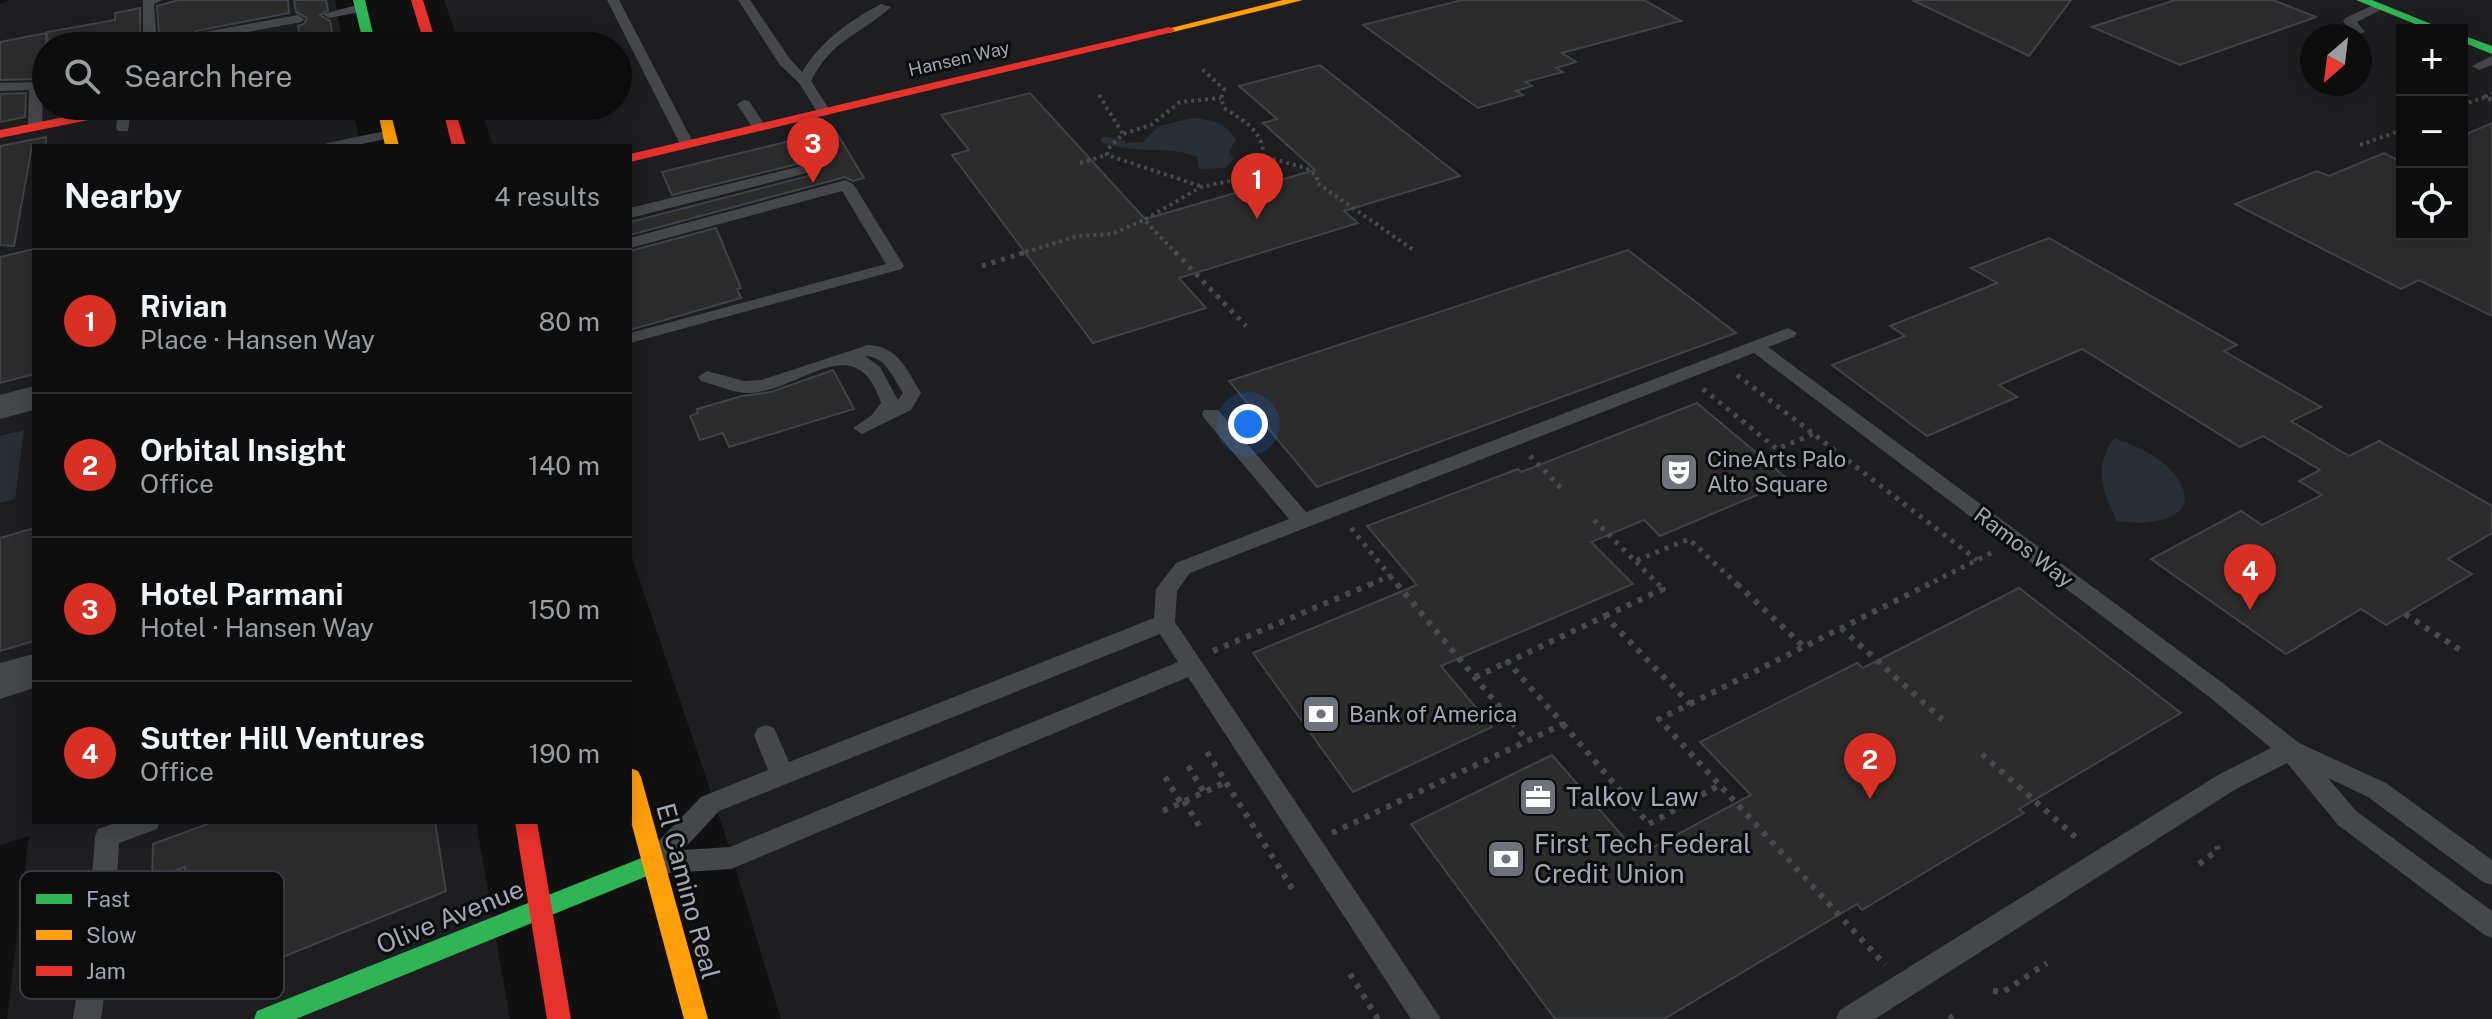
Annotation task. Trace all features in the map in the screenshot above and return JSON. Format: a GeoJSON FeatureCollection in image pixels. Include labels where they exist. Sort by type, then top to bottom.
{"type":"FeatureCollection","features":[{"type":"Feature","properties":{"kind":"street"},"geometry":{"type":"LineString","coordinates":[[417,0],[427,32]]}},
{"type":"Feature","properties":{"kind":"street","name":"Hansen Way"},"geometry":{"type":"LineString","coordinates":[[632,158],[1295,0]]}},
{"type":"Feature","properties":{"kind":"street"},"geometry":{"type":"LineString","coordinates":[[2362,0],[2424,24]]}},
{"type":"Feature","properties":{"kind":"street"},"geometry":{"type":"LineString","coordinates":[[360,4],[366,32]]}},
{"type":"Feature","properties":{"kind":"street"},"geometry":{"type":"LineString","coordinates":[[2468,42],[2489,55]]}},
{"type":"Feature","properties":{"kind":"street"},"geometry":{"type":"LineString","coordinates":[[0,134],[69,120]]}},
{"type":"Feature","properties":{"kind":"street"},"geometry":{"type":"LineString","coordinates":[[386,120],[391,140]]}},
{"type":"Feature","properties":{"kind":"street"},"geometry":{"type":"LineString","coordinates":[[454,120],[463,143]]}},
{"type":"Feature","properties":{"kind":"street"},"geometry":{"type":"LineString","coordinates":[[0,407],[32,399]]}},
{"type":"Feature","properties":{"kind":"street"},"geometry":{"type":"LineString","coordinates":[[0,681],[32,672]]}},
{"type":"Feature","properties":{"kind":"street","name":"El Camino Real"},"geometry":{"type":"LineString","coordinates":[[632,784],[696,1019]]}},
{"type":"Feature","properties":{"kind":"street"},"geometry":{"type":"LineString","coordinates":[[526,824],[559,1019]]}},
{"type":"Feature","properties":{"kind":"street","name":"Olive Avenue"},"geometry":{"type":"LineString","coordinates":[[266,1019],[654,863]]}},
{"type":"Feature","properties":{"kind":"lane"},"geometry":{"type":"LineString","coordinates":[[149,32],[148,2],[156,0]]}},
{"type":"Feature","properties":{"kind":"lane"},"geometry":{"type":"LineString","coordinates":[[613,0],[629,32]]}},
{"type":"Feature","properties":{"kind":"lane"},"geometry":{"type":"LineString","coordinates":[[744,0],[785,62],[804,81],[824,112]]}},
{"type":"Feature","properties":{"kind":"lane"},"geometry":{"type":"LineString","coordinates":[[329,14],[360,4]]}},
{"type":"Feature","properties":{"kind":"lane"},"geometry":{"type":"LineString","coordinates":[[804,81],[820,54],[885,7]]}},
{"type":"Feature","properties":{"kind":"lane"},"geometry":{"type":"LineString","coordinates":[[2352,24],[2349,21],[2380,7]]}},
{"type":"Feature","properties":{"kind":"lane"},"geometry":{"type":"LineString","coordinates":[[226,32],[298,19]]}},
{"type":"Feature","properties":{"kind":"lane"},"geometry":{"type":"LineString","coordinates":[[632,37],[687,144]]}},
{"type":"Feature","properties":{"kind":"lane"},"geometry":{"type":"LineString","coordinates":[[0,87],[32,86]]}},
{"type":"Feature","properties":{"kind":"lane"},"geometry":{"type":"LineString","coordinates":[[744,104],[759,127]]}},
{"type":"Feature","properties":{"kind":"lane"},"geometry":{"type":"LineString","coordinates":[[35,120],[35,127]]}},
{"type":"Feature","properties":{"kind":"lane"},"geometry":{"type":"LineString","coordinates":[[123,128],[126,120]]}},
{"type":"Feature","properties":{"kind":"lane"},"geometry":{"type":"LineString","coordinates":[[352,144],[391,140]]}},
{"type":"Feature","properties":{"kind":"lane"},"geometry":{"type":"LineString","coordinates":[[632,212],[810,168]]}},
{"type":"Feature","properties":{"kind":"lane"},"geometry":{"type":"LineString","coordinates":[[632,242],[846,185],[896,266],[632,337]]}},
{"type":"Feature","properties":{"kind":"lane"},"geometry":{"type":"LineString","coordinates":[[1427,1019],[1164,623],[1167,589],[1183,568],[1788,333]]}},
{"type":"Feature","properties":{"kind":"lane","name":"Ramos Way"},"geometry":{"type":"LineString","coordinates":[[1756,346],[2216,690],[2290,750],[2347,818],[2492,926]]}},
{"type":"Feature","properties":{"kind":"lane"},"geometry":{"type":"LineString","coordinates":[[707,377],[749,387],[857,357],[868,362],[887,390],[890,403],[870,424]]}},
{"type":"Feature","properties":{"kind":"lane"},"geometry":{"type":"LineString","coordinates":[[1211,414],[1302,521]]}},
{"type":"Feature","properties":{"kind":"lane"},"geometry":{"type":"LineString","coordinates":[[654,863],[710,804],[1164,623]]}},
{"type":"Feature","properties":{"kind":"lane"},"geometry":{"type":"LineString","coordinates":[[654,863],[731,858],[1191,663]]}},
{"type":"Feature","properties":{"kind":"lane"},"geometry":{"type":"LineString","coordinates":[[766,735],[782,775]]}},
{"type":"Feature","properties":{"kind":"lane"},"geometry":{"type":"LineString","coordinates":[[1850,1019],[2227,782],[2290,750]]}},
{"type":"Feature","properties":{"kind":"lane","name":"Ramos Way"},"geometry":{"type":"LineString","coordinates":[[2290,750],[2377,790],[2492,874]]}},
{"type":"Feature","properties":{"kind":"lane"},"geometry":{"type":"LineString","coordinates":[[105,871],[107,837],[143,824]]}},
{"type":"Feature","properties":{"kind":"lane"},"geometry":{"type":"LineString","coordinates":[[87,1019],[90,999]]}},
{"type":"Feature","properties":{"kind":"path"},"geometry":{"type":"LineString","coordinates":[[982,266],[1078,236],[1112,234],[1144,220],[1201,187],[1249,177],[1263,165],[1266,157],[1254,127],[1224,108],[1221,98],[1224,89],[1201,68]]}},
{"type":"Feature","properties":{"kind":"path"},"geometry":{"type":"LineString","coordinates":[[2468,103],[2492,93]]}},
{"type":"Feature","properties":{"kind":"path"},"geometry":{"type":"LineString","coordinates":[[1099,95],[1109,111],[1110,122],[1123,134]]}},
{"type":"Feature","properties":{"kind":"path"},"geometry":{"type":"LineString","coordinates":[[2485,97],[2492,100]]}},
{"type":"Feature","properties":{"kind":"path"},"geometry":{"type":"LineString","coordinates":[[1107,155],[1108,149],[1123,134],[1151,125],[1180,102],[1221,98]]}},
{"type":"Feature","properties":{"kind":"path"},"geometry":{"type":"LineString","coordinates":[[2360,145],[2396,132]]}},
{"type":"Feature","properties":{"kind":"path"},"geometry":{"type":"LineString","coordinates":[[1080,163],[1107,155],[1173,173],[1201,187]]}},
{"type":"Feature","properties":{"kind":"path"},"geometry":{"type":"LineString","coordinates":[[1266,157],[1306,168],[1317,176],[1317,183],[1341,204],[1368,218],[1415,251]]}},
{"type":"Feature","properties":{"kind":"path"},"geometry":{"type":"LineString","coordinates":[[1144,220],[1246,326]]}},
{"type":"Feature","properties":{"kind":"path"},"geometry":{"type":"LineString","coordinates":[[1718,360],[1977,560]]}},
{"type":"Feature","properties":{"kind":"path"},"geometry":{"type":"LineString","coordinates":[[1684,374],[1777,449],[1814,433]]}},
{"type":"Feature","properties":{"kind":"path"},"geometry":{"type":"LineString","coordinates":[[1514,440],[1563,490]]}},
{"type":"Feature","properties":{"kind":"path"},"geometry":{"type":"LineString","coordinates":[[1335,508],[1528,741]]}},
{"type":"Feature","properties":{"kind":"path"},"geometry":{"type":"LineString","coordinates":[[1475,677],[1663,589],[1594,520]]}},
{"type":"Feature","properties":{"kind":"path"},"geometry":{"type":"LineString","coordinates":[[1635,561],[1689,539],[1804,647]]}},
{"type":"Feature","properties":{"kind":"path"},"geometry":{"type":"LineString","coordinates":[[1904,986],[1659,719],[2016,540]]}},
{"type":"Feature","properties":{"kind":"path"},"geometry":{"type":"LineString","coordinates":[[1191,663],[1390,576]]}},
{"type":"Feature","properties":{"kind":"path"},"geometry":{"type":"LineString","coordinates":[[2405,614],[2460,650]]}},
{"type":"Feature","properties":{"kind":"path"},"geometry":{"type":"LineString","coordinates":[[1605,616],[1690,704]]}},
{"type":"Feature","properties":{"kind":"path"},"geometry":{"type":"LineString","coordinates":[[1841,628],[1944,721]]}},
{"type":"Feature","properties":{"kind":"path"},"geometry":{"type":"LineString","coordinates":[[1508,662],[1649,824],[1720,785]]}},
{"type":"Feature","properties":{"kind":"path"},"geometry":{"type":"LineString","coordinates":[[1311,843],[1563,724]]}},
{"type":"Feature","properties":{"kind":"path"},"geometry":{"type":"LineString","coordinates":[[1207,752],[1225,778],[1224,783],[1249,814],[1265,840],[1264,846],[1295,893]]}},
{"type":"Feature","properties":{"kind":"path"},"geometry":{"type":"LineString","coordinates":[[1982,754],[2102,861]]}},
{"type":"Feature","properties":{"kind":"path"},"geometry":{"type":"LineString","coordinates":[[1188,766],[1204,792]]}},
{"type":"Feature","properties":{"kind":"path"},"geometry":{"type":"LineString","coordinates":[[1165,777],[1201,829]]}},
{"type":"Feature","properties":{"kind":"path"},"geometry":{"type":"LineString","coordinates":[[1163,811],[1224,783]]}},
{"type":"Feature","properties":{"kind":"path"},"geometry":{"type":"LineString","coordinates":[[2199,864],[2218,850],[2217,846]]}},
{"type":"Feature","properties":{"kind":"path"},"geometry":{"type":"LineString","coordinates":[[1993,991],[2003,992],[2047,963]]}},
{"type":"Feature","properties":{"kind":"path"},"geometry":{"type":"LineString","coordinates":[[1350,974],[1378,1019]]}},
{"type":"Feature","properties":{"kind":"shaded area"},"geometry":{"type":"Polygon","coordinates":[[[10,0],[335,0],[341,32],[32,32],[32,120],[355,120],[360,144],[32,144],[32,824],[476,824],[510,1019],[7,1019],[20,911],[20,999],[284,999],[284,871],[25,871],[29,836],[0,845],[0,4],[10,0]]]}},
{"type":"Feature","properties":{"kind":"shaded area"},"geometry":{"type":"Polygon","coordinates":[[[444,0],[2492,0],[2492,1019],[781,1019],[723,828],[632,558],[632,144],[492,144],[485,120],[632,120],[632,32],[455,32],[444,0]]]}},
{"type":"Feature","properties":{"kind":"shaded area"},"geometry":{"type":"Polygon","coordinates":[[[1192,118],[1217,123],[1228,129],[1236,140],[1229,151],[1234,159],[1225,168],[1199,169],[1197,157],[1178,152],[1122,147],[1124,143],[1143,142],[1159,126],[1192,118]]]}},
{"type":"Feature","properties":{"kind":"shaded area"},"geometry":{"type":"Polygon","coordinates":[[[24,430],[15,499],[0,503],[0,436],[24,430]]]}},
{"type":"Feature","properties":{"kind":"shaded area"},"geometry":{"type":"Polygon","coordinates":[[[2114,438],[2149,453],[2171,471],[2184,492],[2184,504],[2178,512],[2156,521],[2117,521],[2102,480],[2104,459],[2114,438]]]}},
{"type":"Feature","properties":{"kind":"building"},"geometry":{"type":"Polygon","coordinates":[[[179,0],[288,0],[289,13],[196,32],[159,32],[157,6],[179,0]]]}},
{"type":"Feature","properties":{"kind":"building"},"geometry":{"type":"Polygon","coordinates":[[[294,0],[326,0],[328,10],[320,15],[330,21],[332,32],[299,32],[298,26],[304,24],[307,18],[296,12],[294,0]]]}},
{"type":"Feature","properties":{"kind":"building"},"geometry":{"type":"Polygon","coordinates":[[[1462,0],[1644,0],[1681,21],[1562,53],[1576,62],[1556,68],[1563,72],[1525,82],[1532,86],[1516,91],[1523,95],[1478,108],[1363,25],[1462,0]]]}},
{"type":"Feature","properties":{"kind":"building"},"geometry":{"type":"Polygon","coordinates":[[[1912,0],[2071,0],[2029,56],[1912,0]]]}},
{"type":"Feature","properties":{"kind":"building"},"geometry":{"type":"Polygon","coordinates":[[[2175,0],[2273,0],[2316,17],[2180,65],[2092,27],[2175,0]]]}},
{"type":"Feature","properties":{"kind":"building"},"geometry":{"type":"Polygon","coordinates":[[[140,8],[140,32],[47,32],[115,20],[115,13],[140,8]]]}},
{"type":"Feature","properties":{"kind":"building"},"geometry":{"type":"Polygon","coordinates":[[[32,36],[32,79],[0,80],[0,42],[32,36]]]}},
{"type":"Feature","properties":{"kind":"building"},"geometry":{"type":"Polygon","coordinates":[[[1320,65],[1460,176],[1344,211],[1358,223],[1179,278],[1206,308],[1093,343],[952,155],[969,150],[941,115],[1030,93],[1145,219],[1315,170],[1263,123],[1277,119],[1239,86],[1320,65]]]}},
{"type":"Feature","properties":{"kind":"building"},"geometry":{"type":"Polygon","coordinates":[[[26,93],[25,117],[0,122],[0,94],[26,93]]]}},
{"type":"Feature","properties":{"kind":"building"},"geometry":{"type":"Polygon","coordinates":[[[2492,123],[2492,316],[2419,280],[2401,289],[2235,204],[2317,171],[2329,176],[2384,153],[2396,159],[2396,240],[2468,240],[2468,133],[2492,123]]]}},
{"type":"Feature","properties":{"kind":"building"},"geometry":{"type":"Polygon","coordinates":[[[835,130],[864,178],[853,181],[845,177],[632,234],[632,221],[816,174],[820,167],[809,161],[672,195],[662,172],[835,130]]]}},
{"type":"Feature","properties":{"kind":"building"},"geometry":{"type":"Polygon","coordinates":[[[46,137],[46,144],[32,144],[14,246],[0,245],[0,146],[46,137]]]}},
{"type":"Feature","properties":{"kind":"building"},"geometry":{"type":"Polygon","coordinates":[[[716,228],[741,288],[737,289],[741,298],[632,329],[632,250],[716,228]]]}},
{"type":"Feature","properties":{"kind":"building"},"geometry":{"type":"Polygon","coordinates":[[[2049,238],[2237,345],[2224,351],[2321,407],[2291,421],[2349,456],[2379,441],[2492,506],[2492,533],[2448,559],[2472,574],[2386,625],[2361,609],[2286,654],[2151,559],[2241,511],[2262,525],[2322,495],[2299,481],[2320,470],[2263,436],[2240,447],[2082,349],[1999,385],[2017,397],[1927,436],[1832,365],[1905,336],[1890,326],[1997,283],[1971,268],[2049,238]]]}},
{"type":"Feature","properties":{"kind":"building"},"geometry":{"type":"Polygon","coordinates":[[[32,249],[32,375],[0,383],[0,257],[32,249]]]}},
{"type":"Feature","properties":{"kind":"building"},"geometry":{"type":"Polygon","coordinates":[[[1628,250],[1736,333],[1317,487],[1229,381],[1628,250]]]}},
{"type":"Feature","properties":{"kind":"building"},"geometry":{"type":"Polygon","coordinates":[[[833,370],[854,409],[729,447],[723,433],[700,440],[690,416],[698,413],[697,409],[742,396],[771,392],[833,370]]]}},
{"type":"Feature","properties":{"kind":"building"},"geometry":{"type":"Polygon","coordinates":[[[1697,403],[1790,481],[1660,536],[1644,520],[1591,542],[1633,584],[1441,666],[1492,727],[1353,792],[1253,653],[1417,585],[1367,526],[1518,469],[1521,472],[1697,403]]]}},
{"type":"Feature","properties":{"kind":"building"},"geometry":{"type":"Polygon","coordinates":[[[32,529],[32,642],[0,651],[0,538],[32,529]]]}},
{"type":"Feature","properties":{"kind":"building"},"geometry":{"type":"Polygon","coordinates":[[[2019,588],[2181,713],[2019,809],[2024,813],[1862,910],[1857,904],[1664,1019],[1555,1019],[1411,824],[1552,755],[1639,855],[1751,795],[1700,742],[1857,663],[1863,668],[2019,588]]]}},
{"type":"Feature","properties":{"kind":"building"},"geometry":{"type":"Polygon","coordinates":[[[208,824],[435,824],[446,891],[284,956],[284,871],[185,871],[185,867],[174,871],[152,871],[153,844],[208,824]]]}},
{"type":"Feature","properties":{"kind":"waterway"},"geometry":{"type":"LineString","coordinates":[[1104,140],[1123,144]]}},
{"type":"Feature","properties":{"kind":"traffic: fast"},"geometry":{"type":"LineString","coordinates":[[359,0],[367,32]]}},
{"type":"Feature","properties":{"kind":"traffic: fast"},"geometry":{"type":"LineString","coordinates":[[2362,0],[2424,24]]}},
{"type":"Feature","properties":{"kind":"traffic: fast"},"geometry":{"type":"LineString","coordinates":[[2468,40],[2492,50]]}},
{"type":"Feature","properties":{"kind":"traffic: fast"},"geometry":{"type":"LineString","coordinates":[[266,1019],[654,863]]}},
{"type":"Feature","properties":{"kind":"traffic: slow"},"geometry":{"type":"LineString","coordinates":[[1169,30],[1297,0]]}},
{"type":"Feature","properties":{"kind":"traffic: slow"},"geometry":{"type":"LineString","coordinates":[[386,120],[392,144]]}},
{"type":"Feature","properties":{"kind":"traffic: slow"},"geometry":{"type":"LineString","coordinates":[[632,784],[696,1019]]}},
{"type":"Feature","properties":{"kind":"traffic: jam"},"geometry":{"type":"LineString","coordinates":[[417,0],[427,32]]}},
{"type":"Feature","properties":{"kind":"traffic: jam"},"geometry":{"type":"LineString","coordinates":[[632,158],[1169,30]]}},
{"type":"Feature","properties":{"kind":"traffic: jam"},"geometry":{"type":"LineString","coordinates":[[0,134],[69,120]]}},
{"type":"Feature","properties":{"kind":"traffic: jam"},"geometry":{"type":"LineString","coordinates":[[452,120],[458,144]]}},
{"type":"Feature","properties":{"kind":"traffic: jam"},"geometry":{"type":"LineString","coordinates":[[526,824],[559,1019]]}},
{"type":"Feature","properties":{"kind":"place","name":"Hotel Parmani"},"geometry":{"type":"Point","coordinates":[813,183]}},
{"type":"Feature","properties":{"kind":"place","name":"Rivian"},"geometry":{"type":"Point","coordinates":[1257,219]}},
{"type":"Feature","properties":{"kind":"place","name":"CineArts Palo Alto Square"},"geometry":{"type":"Point","coordinates":[1679,472]}},
{"type":"Feature","properties":{"kind":"place","name":"Sutter Hill Ventures"},"geometry":{"type":"Point","coordinates":[2250,610]}},
{"type":"Feature","properties":{"kind":"place","name":"Bank of America"},"geometry":{"type":"Point","coordinates":[1321,714]}},
{"type":"Feature","properties":{"kind":"place","name":"Talkov Law"},"geometry":{"type":"Point","coordinates":[1538,797]}},
{"type":"Feature","properties":{"kind":"place","name":"Orbital Insight"},"geometry":{"type":"Point","coordinates":[1870,799]}},
{"type":"Feature","properties":{"kind":"place","name":"First Tech Federal Credit Union"},"geometry":{"type":"Point","coordinates":[1506,859]}}]}
